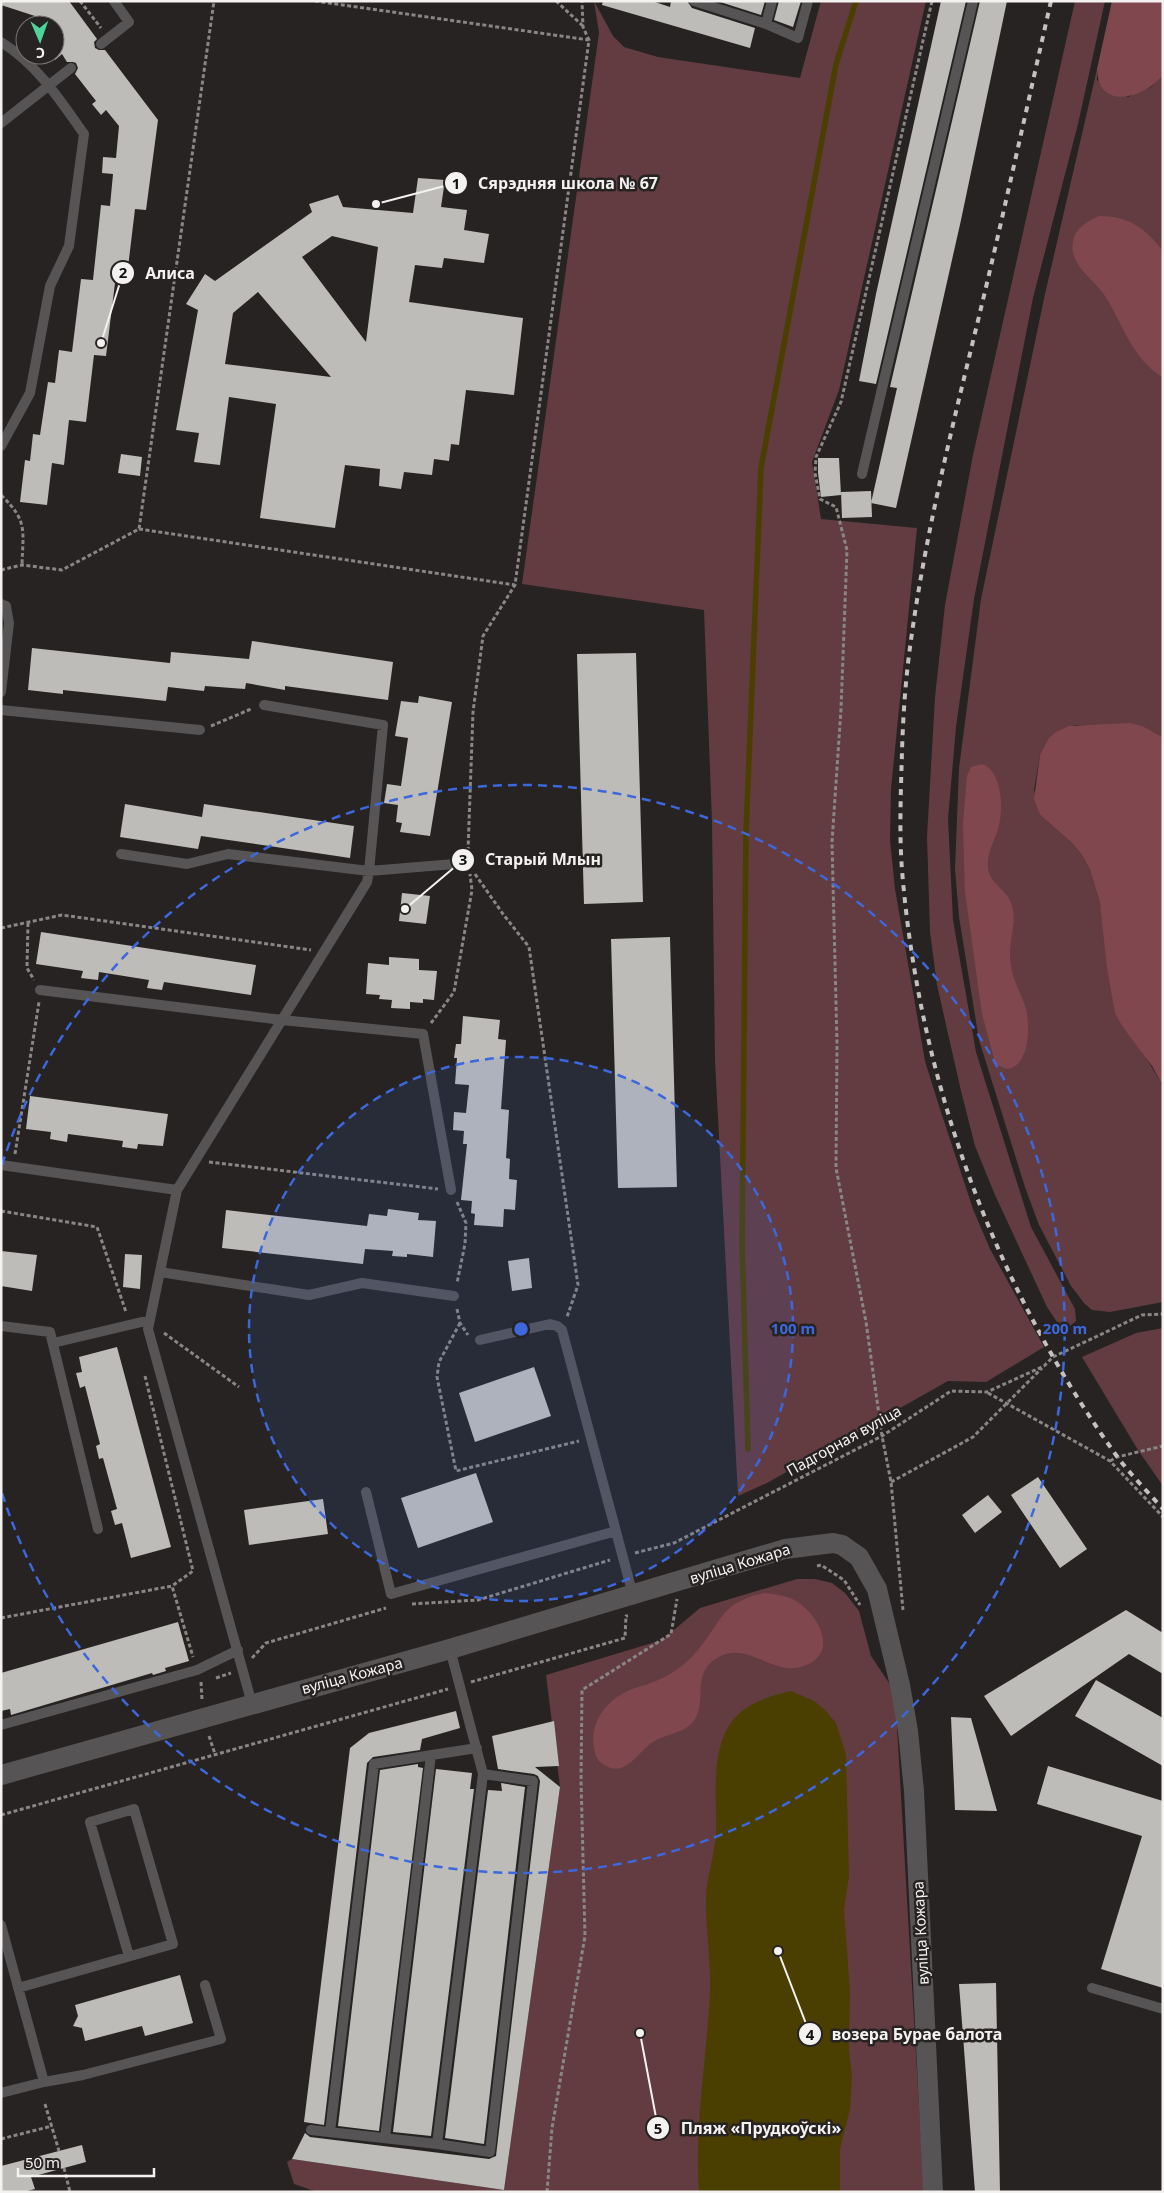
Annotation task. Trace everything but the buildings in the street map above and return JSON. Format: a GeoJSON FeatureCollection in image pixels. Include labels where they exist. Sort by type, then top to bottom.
{"type":"FeatureCollection","features":[{"type":"Feature","properties":{"kind":"street","name":"вуліца Кожара"},"geometry":{"type":"LineString","coordinates":[[1,1775],[450,1649],[674,1584],[785,1549],[832,1543],[842,1545],[859,1557],[877,1590],[905,1705],[912,1765],[933,2192]]}},
{"type":"Feature","properties":{"kind":"lane"},"geometry":{"type":"LineString","coordinates":[[104,41],[128,22],[114,1]]}},
{"type":"Feature","properties":{"kind":"lane"},"geometry":{"type":"LineString","coordinates":[[694,1],[766,24],[798,38],[808,1]]}},
{"type":"Feature","properties":{"kind":"lane"},"geometry":{"type":"LineString","coordinates":[[766,24],[772,1]]}},
{"type":"Feature","properties":{"kind":"lane"},"geometry":{"type":"LineString","coordinates":[[862,474],[973,1]]}},
{"type":"Feature","properties":{"kind":"lane"},"geometry":{"type":"LineString","coordinates":[[1,42],[23,57],[49,85],[84,134],[69,246],[50,286],[30,393],[1,446]]}},
{"type":"Feature","properties":{"kind":"lane"},"geometry":{"type":"LineString","coordinates":[[1,123],[71,68]]}},
{"type":"Feature","properties":{"kind":"lane"},"geometry":{"type":"LineString","coordinates":[[1,604],[6,606],[9,623],[1,692]]}},
{"type":"Feature","properties":{"kind":"lane"},"geometry":{"type":"LineString","coordinates":[[252,1704],[148,1328],[177,1190],[367,882],[382,725],[262,705]]}},
{"type":"Feature","properties":{"kind":"lane"},"geometry":{"type":"LineString","coordinates":[[1,710],[200,730]]}},
{"type":"Feature","properties":{"kind":"lane"},"geometry":{"type":"LineString","coordinates":[[121,854],[187,864],[228,854],[369,871],[468,863]]}},
{"type":"Feature","properties":{"kind":"lane"},"geometry":{"type":"LineString","coordinates":[[40,990],[282,1020],[423,1034],[451,1190]]}},
{"type":"Feature","properties":{"kind":"lane"},"geometry":{"type":"LineString","coordinates":[[1,1165],[177,1190]]}},
{"type":"Feature","properties":{"kind":"lane"},"geometry":{"type":"LineString","coordinates":[[160,1272],[309,1295],[362,1283],[454,1296]]}},
{"type":"Feature","properties":{"kind":"lane"},"geometry":{"type":"LineString","coordinates":[[53,1343],[150,1320]]}},
{"type":"Feature","properties":{"kind":"lane"},"geometry":{"type":"LineString","coordinates":[[480,1340],[550,1324],[562,1330],[633,1595]]}},
{"type":"Feature","properties":{"kind":"lane"},"geometry":{"type":"LineString","coordinates":[[1,1326],[50,1332],[98,1529]]}},
{"type":"Feature","properties":{"kind":"lane"},"geometry":{"type":"LineString","coordinates":[[366,1492],[392,1594],[616,1531]]}},
{"type":"Feature","properties":{"kind":"lane"},"geometry":{"type":"LineString","coordinates":[[438,2144],[483,1774],[450,1649]]}},
{"type":"Feature","properties":{"kind":"lane"},"geometry":{"type":"LineString","coordinates":[[1,1726],[197,1670],[238,1650]]}},
{"type":"Feature","properties":{"kind":"lane"},"geometry":{"type":"LineString","coordinates":[[330,2132],[374,1764],[476,1748]]}},
{"type":"Feature","properties":{"kind":"lane"},"geometry":{"type":"LineString","coordinates":[[385,2138],[431,1756]]}},
{"type":"Feature","properties":{"kind":"lane"},"geometry":{"type":"LineString","coordinates":[[311,2130],[438,2144],[490,2152],[533,1781],[483,1774]]}},
{"type":"Feature","properties":{"kind":"lane"},"geometry":{"type":"LineString","coordinates":[[18,1988],[173,1944],[134,1809],[90,1822],[129,1956]]}},
{"type":"Feature","properties":{"kind":"lane"},"geometry":{"type":"LineString","coordinates":[[1,1925],[44,2082]]}},
{"type":"Feature","properties":{"kind":"lane"},"geometry":{"type":"LineString","coordinates":[[1,2093],[44,2082],[83,2075],[221,2038],[205,1985]]}},
{"type":"Feature","properties":{"kind":"lane"},"geometry":{"type":"LineString","coordinates":[[1092,1988],[1163,2009]]}},
{"type":"Feature","properties":{"kind":"path"},"geometry":{"type":"LineString","coordinates":[[80,1],[104,41]]}},
{"type":"Feature","properties":{"kind":"path"},"geometry":{"type":"LineString","coordinates":[[139,529],[214,1]]}},
{"type":"Feature","properties":{"kind":"path"},"geometry":{"type":"LineString","coordinates":[[315,1],[589,40]]}},
{"type":"Feature","properties":{"kind":"path"},"geometry":{"type":"LineString","coordinates":[[423,1034],[454,992],[472,890],[468,863],[473,712],[483,636],[515,585],[589,40],[583,27],[556,1]]}},
{"type":"Feature","properties":{"kind":"path"},"geometry":{"type":"LineString","coordinates":[[582,1],[583,27]]}},
{"type":"Feature","properties":{"kind":"path"},"geometry":{"type":"LineString","coordinates":[[882,1436],[866,1322],[836,1168],[837,1044],[832,842],[841,709],[846,550],[836,507],[820,499],[815,473],[816,457],[841,402],[932,1]]}},
{"type":"Feature","properties":{"kind":"path"},"geometry":{"type":"LineString","coordinates":[[1,495],[14,508],[23,522],[22,565]]}},
{"type":"Feature","properties":{"kind":"path"},"geometry":{"type":"LineString","coordinates":[[1,570],[22,565],[62,570],[139,529],[515,585]]}},
{"type":"Feature","properties":{"kind":"path"},"geometry":{"type":"LineString","coordinates":[[200,730],[262,705]]}},
{"type":"Feature","properties":{"kind":"path"},"geometry":{"type":"LineString","coordinates":[[468,863],[503,914],[529,947],[578,1285],[562,1330]]}},
{"type":"Feature","properties":{"kind":"path"},"geometry":{"type":"LineString","coordinates":[[1,928],[62,915],[324,952]]}},
{"type":"Feature","properties":{"kind":"path"},"geometry":{"type":"LineString","coordinates":[[13,1166],[40,990],[27,968],[28,923]]}},
{"type":"Feature","properties":{"kind":"path"},"geometry":{"type":"LineString","coordinates":[[196,1160],[451,1190],[466,1223],[465,1244],[454,1296],[460,1322],[467,1335],[480,1340]]}},
{"type":"Feature","properties":{"kind":"path"},"geometry":{"type":"LineString","coordinates":[[1,1211],[97,1227],[130,1325]]}},
{"type":"Feature","properties":{"kind":"path","name":"Падгорная вуліца"},"geometry":{"type":"LineString","coordinates":[[407,1604],[478,1600],[623,1556],[674,1543],[882,1436],[951,1391],[987,1392],[1044,1366],[1053,1357],[1142,1315],[1163,1314]]}},
{"type":"Feature","properties":{"kind":"path"},"geometry":{"type":"LineString","coordinates":[[150,1320],[173,1341],[239,1387]]}},
{"type":"Feature","properties":{"kind":"path"},"geometry":{"type":"LineString","coordinates":[[460,1322],[439,1362],[437,1378],[456,1471],[592,1438]]}},
{"type":"Feature","properties":{"kind":"path"},"geometry":{"type":"LineString","coordinates":[[891,1482],[973,1437],[1044,1366]]}},
{"type":"Feature","properties":{"kind":"path"},"geometry":{"type":"LineString","coordinates":[[1,1618],[172,1586],[193,1571],[144,1373]]}},
{"type":"Feature","properties":{"kind":"path"},"geometry":{"type":"LineString","coordinates":[[987,1392],[1110,1461],[1163,1517]]}},
{"type":"Feature","properties":{"kind":"path"},"geometry":{"type":"LineString","coordinates":[[1110,1461],[1117,1457],[1163,1446]]}},
{"type":"Feature","properties":{"kind":"path"},"geometry":{"type":"LineString","coordinates":[[546,2192],[552,2128],[585,1936],[581,1780],[582,1690],[671,1634],[677,1602],[674,1584]]}},
{"type":"Feature","properties":{"kind":"path"},"geometry":{"type":"LineString","coordinates":[[172,1586],[202,1683],[203,1717],[215,1754]]}},
{"type":"Feature","properties":{"kind":"path"},"geometry":{"type":"LineString","coordinates":[[192,1686],[243,1668],[266,1643],[389,1607]]}},
{"type":"Feature","properties":{"kind":"path"},"geometry":{"type":"LineString","coordinates":[[45,2104],[59,2151]]}},
{"type":"Feature","properties":{"kind":"path"},"geometry":{"type":"LineString","coordinates":[[1,2139],[52,2126]]}},
{"type":"Feature","properties":{"kind":"path"},"geometry":{"type":"LineString","coordinates":[[64,2168],[70,2192]]}},
{"type":"Feature","properties":{"kind":"shaded area"},"geometry":{"type":"Polygon","coordinates":[[[594,1],[613,36],[624,47],[658,57],[800,78],[821,1],[926,1],[839,390],[812,462],[821,519],[917,528],[891,789],[890,840],[895,889],[925,1061],[939,1106],[973,1209],[990,1249],[1044,1347],[986,1382],[948,1381],[767,1483],[738,1496],[715,1061],[712,822],[704,610],[522,584],[599,33],[594,1]]]}},
{"type":"Feature","properties":{"kind":"shaded area"},"geometry":{"type":"Polygon","coordinates":[[[1075,1],[1105,1],[1078,124],[1033,298],[974,599],[956,727],[948,819],[953,920],[976,1052],[1031,1227],[1075,1309],[1076,1321],[1068,1327],[1057,1322],[1047,1307],[995,1195],[975,1146],[937,985],[930,932],[927,837],[935,697],[945,605],[973,455],[1075,1]]]}},
{"type":"Feature","properties":{"kind":"shaded area"},"geometry":{"type":"Polygon","coordinates":[[[1112,1],[1163,1],[1163,75],[1145,90],[1123,97],[1113,96],[1105,91],[1099,82],[1097,69],[1112,1]]]}},
{"type":"Feature","properties":{"kind":"shaded area"},"geometry":{"type":"Polygon","coordinates":[[[1097,69],[1097,80],[1128,97],[1151,87],[1163,75],[1163,737],[1138,726],[1118,724],[1074,725],[1040,755],[1034,790],[1040,815],[1072,843],[1082,855],[1090,870],[1100,903],[1122,1026],[1142,1051],[1163,1086],[1163,1302],[1110,1312],[1092,1310],[1071,1286],[1039,1225],[1025,1187],[979,1040],[959,917],[955,869],[959,768],[981,599],[1045,294],[1097,69]]]}},
{"type":"Feature","properties":{"kind":"shaded area"},"geometry":{"type":"Polygon","coordinates":[[[1099,216],[1119,218],[1136,225],[1150,236],[1163,251],[1163,378],[1142,359],[1103,293],[1082,270],[1074,257],[1073,242],[1076,233],[1086,223],[1099,216]]]}},
{"type":"Feature","properties":{"kind":"shaded area"},"geometry":{"type":"Polygon","coordinates":[[[1130,723],[1142,726],[1163,737],[1163,1086],[1152,1066],[1122,1026],[1115,1013],[1107,968],[1100,903],[1090,870],[1082,855],[1072,843],[1040,815],[1034,799],[1040,755],[1049,738],[1056,732],[1069,726],[1130,723]]]}},
{"type":"Feature","properties":{"kind":"shaded area"},"geometry":{"type":"Polygon","coordinates":[[[982,764],[988,767],[997,781],[1001,800],[998,829],[989,853],[988,869],[993,880],[1005,893],[1013,910],[1010,959],[1014,977],[1026,1009],[1028,1024],[1027,1042],[1022,1058],[1011,1068],[1002,1067],[995,1062],[982,1014],[965,892],[963,824],[967,776],[971,767],[982,764]]]}},
{"type":"Feature","properties":{"kind":"shaded area"},"geometry":{"type":"Polygon","coordinates":[[[1163,1328],[1163,1486],[1138,1450],[1082,1357],[1136,1333],[1163,1328]]]}},
{"type":"Feature","properties":{"kind":"shaded area"},"geometry":{"type":"Polygon","coordinates":[[[797,1579],[815,1579],[832,1583],[845,1593],[859,1611],[871,1656],[893,1689],[896,1710],[924,2192],[317,2192],[294,2184],[287,2162],[292,2159],[504,2190],[560,1787],[546,1675],[662,1640],[700,1608],[797,1579]]]}},
{"type":"Feature","properties":{"kind":"shaded area"},"geometry":{"type":"Polygon","coordinates":[[[764,1593],[790,1598],[809,1612],[817,1622],[822,1633],[821,1653],[813,1661],[800,1667],[789,1668],[739,1653],[717,1658],[704,1671],[700,1703],[695,1719],[691,1724],[653,1742],[626,1766],[613,1768],[600,1762],[595,1752],[594,1730],[597,1720],[610,1703],[627,1691],[655,1681],[678,1668],[692,1657],[730,1608],[750,1597],[764,1593]]]}},
{"type":"Feature","properties":{"kind":"shaded area"},"geometry":{"type":"Polygon","coordinates":[[[791,1691],[814,1701],[825,1710],[836,1723],[846,1755],[849,1876],[844,1910],[850,1991],[849,2050],[852,2076],[850,2109],[840,2149],[840,2192],[699,2192],[699,2117],[710,1991],[706,1900],[707,1883],[716,1833],[718,1755],[726,1731],[738,1715],[753,1704],[791,1691]]]}},
{"type":"Feature","properties":{"kind":"waterway"},"geometry":{"type":"LineString","coordinates":[[748,1449],[742,1242],[746,832],[761,468],[836,64],[856,1]]}},
{"type":"Feature","properties":{"kind":"railway"},"geometry":{"type":"LineString","coordinates":[[1051,1],[931,523],[915,611],[904,703],[902,739],[902,870],[911,948],[925,1026],[945,1102],[969,1177],[999,1250],[1033,1321],[1072,1389],[1116,1455],[1163,1509]]}},
{"type":"Feature","properties":{"kind":"place","name":"Сярэдняя школа № 67"},"geometry":{"type":"Point","coordinates":[376,204]}},
{"type":"Feature","properties":{"kind":"place","name":"Алиса"},"geometry":{"type":"Point","coordinates":[101,343]}},
{"type":"Feature","properties":{"kind":"place","name":"Старый Млын"},"geometry":{"type":"Point","coordinates":[405,909]}},
{"type":"Feature","properties":{"kind":"place","name":"возера Бурае балота"},"geometry":{"type":"Point","coordinates":[778,1951]}},
{"type":"Feature","properties":{"kind":"place","name":"Пляж «Прудкоўскі»"},"geometry":{"type":"Point","coordinates":[640,2033]}}]}
